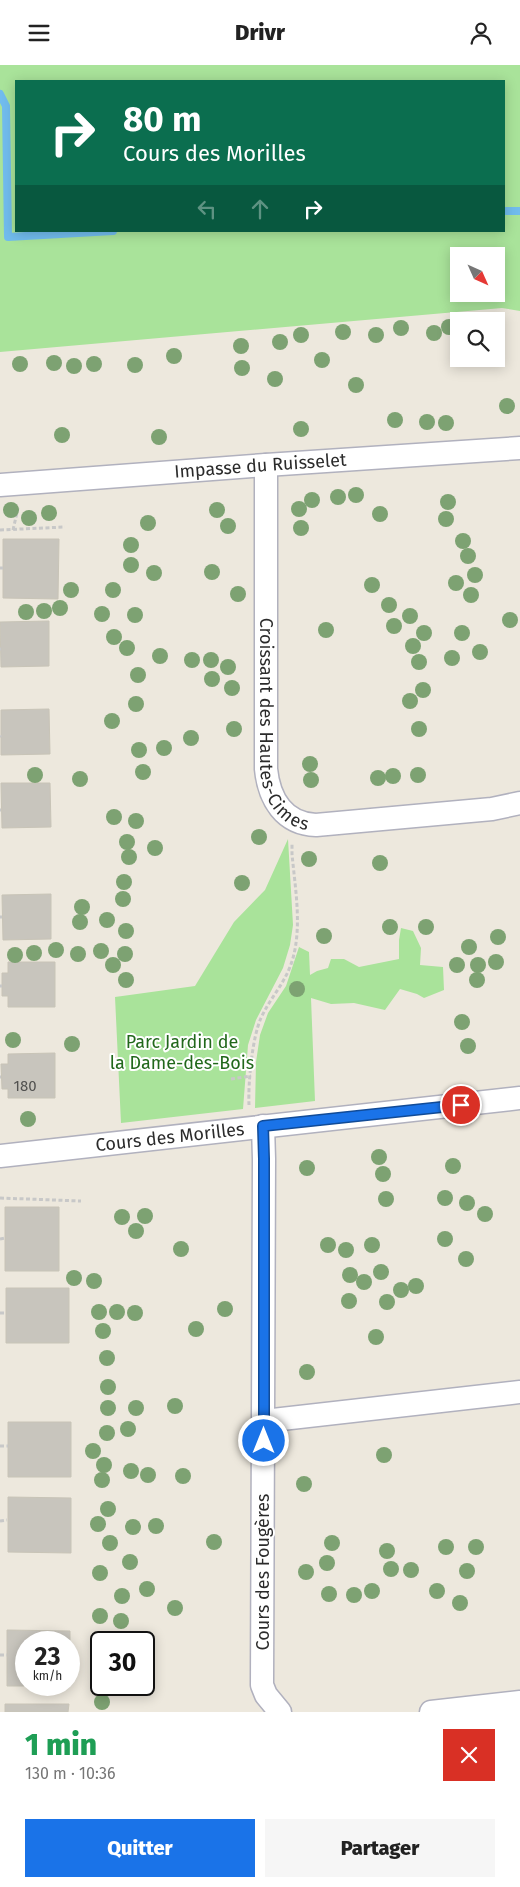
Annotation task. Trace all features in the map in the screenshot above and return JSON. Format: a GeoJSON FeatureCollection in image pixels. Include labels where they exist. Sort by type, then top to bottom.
{"type":"FeatureCollection","features":[{"type":"Feature","properties":{"kind":"street","name":"Impasse du Ruisselet"},"geometry":{"type":"LineString","coordinates":[[0,485],[520,448]]}},
{"type":"Feature","properties":{"kind":"street","name":"Croissant des Hautes-Cimes"},"geometry":{"type":"LineString","coordinates":[[266,465],[266,769],[267,783],[271,795],[277,804],[296,821],[305,825],[316,825],[492,809],[520,803]]}},
{"type":"Feature","properties":{"kind":"street","name":"Cours des Morilles"},"geometry":{"type":"LineString","coordinates":[[0,1156],[256,1117],[520,1098]]}},
{"type":"Feature","properties":{"kind":"street","name":"Cours des Fougères"},"geometry":{"type":"LineString","coordinates":[[256,1117],[264,1421],[262,1685],[266,1695],[280,1712]]}},
{"type":"Feature","properties":{"kind":"street"},"geometry":{"type":"LineString","coordinates":[[264,1421],[520,1392]]}},
{"type":"Feature","properties":{"kind":"street"},"geometry":{"type":"LineString","coordinates":[[430,1712],[520,1702]]}},
{"type":"Feature","properties":{"kind":"path"},"geometry":{"type":"LineString","coordinates":[[0,530],[65,527]]}},
{"type":"Feature","properties":{"kind":"path"},"geometry":{"type":"LineString","coordinates":[[256,1117],[251,1076],[254,1040],[260,1020],[278,991],[293,957],[297,918],[292,854],[293,841]]}},
{"type":"Feature","properties":{"kind":"path"},"geometry":{"type":"LineString","coordinates":[[231,1079],[251,1076]]}},
{"type":"Feature","properties":{"kind":"path"},"geometry":{"type":"LineString","coordinates":[[0,1198],[81,1201]]}},
{"type":"Feature","properties":{"kind":"path"},"geometry":{"type":"LineString","coordinates":[[0,1239],[5,1238]]}},
{"type":"Feature","properties":{"kind":"path"},"geometry":{"type":"LineString","coordinates":[[0,1313],[6,1313]]}},
{"type":"Feature","properties":{"kind":"path"},"geometry":{"type":"LineString","coordinates":[[0,1446],[8,1446]]}},
{"type":"Feature","properties":{"kind":"path"},"geometry":{"type":"LineString","coordinates":[[0,1521],[7,1520]]}},
{"type":"Feature","properties":{"kind":"path"},"geometry":{"type":"LineString","coordinates":[[0,1655],[7,1655]]}},
{"type":"Feature","properties":{"kind":"green space"},"geometry":{"type":"Polygon","coordinates":[[[0,65],[520,65],[520,311],[502,308],[450,312],[0,352],[0,65]]]}},
{"type":"Feature","properties":{"kind":"green space","name":"Parc Jardin de la Dame-des-Bois"},"geometry":{"type":"Polygon","coordinates":[[[288,839],[293,925],[290,945],[283,968],[256,1020],[248,1045],[243,1109],[121,1123],[115,997],[195,986],[234,922],[265,890],[288,839]]]}},
{"type":"Feature","properties":{"kind":"green space"},"geometry":{"type":"Polygon","coordinates":[[[401,928],[413,931],[421,948],[420,965],[443,967],[444,990],[424,998],[400,989],[385,1010],[354,1003],[331,1004],[311,998],[315,1101],[255,1108],[256,1062],[260,1035],[268,1013],[286,986],[299,947],[309,952],[310,975],[328,968],[331,959],[344,959],[359,967],[399,959],[401,928]]]}},
{"type":"Feature","properties":{"kind":"building"},"geometry":{"type":"Polygon","coordinates":[[[3,539],[59,539],[58,599],[3,598],[3,539]]]}},
{"type":"Feature","properties":{"kind":"building"},"geometry":{"type":"Polygon","coordinates":[[[49,621],[49,666],[1,667],[0,622],[49,621]]]}},
{"type":"Feature","properties":{"kind":"building"},"geometry":{"type":"Polygon","coordinates":[[[49,709],[50,754],[1,755],[1,710],[49,709]]]}},
{"type":"Feature","properties":{"kind":"building"},"geometry":{"type":"Polygon","coordinates":[[[1,783],[50,783],[51,827],[2,828],[1,783]]]}},
{"type":"Feature","properties":{"kind":"building"},"geometry":{"type":"Polygon","coordinates":[[[51,894],[51,939],[3,940],[2,895],[51,894]]]}},
{"type":"Feature","properties":{"kind":"building"},"geometry":{"type":"Polygon","coordinates":[[[8,962],[55,962],[55,1007],[8,1007],[8,996],[2,996],[2,973],[8,973],[8,962]]]}},
{"type":"Feature","properties":{"kind":"building"},"geometry":{"type":"Polygon","coordinates":[[[55,1053],[55,1098],[8,1098],[8,1089],[2,1089],[1,1064],[8,1064],[8,1054],[55,1053]]]}},
{"type":"Feature","properties":{"kind":"building"},"geometry":{"type":"Polygon","coordinates":[[[5,1207],[59,1207],[59,1271],[5,1271],[5,1207]]]}},
{"type":"Feature","properties":{"kind":"building"},"geometry":{"type":"Polygon","coordinates":[[[6,1288],[69,1288],[69,1343],[6,1343],[6,1288]]]}},
{"type":"Feature","properties":{"kind":"building"},"geometry":{"type":"Polygon","coordinates":[[[8,1422],[71,1422],[71,1477],[8,1477],[8,1422]]]}},
{"type":"Feature","properties":{"kind":"building"},"geometry":{"type":"Polygon","coordinates":[[[8,1497],[71,1498],[71,1553],[8,1552],[8,1497]]]}},
{"type":"Feature","properties":{"kind":"building"},"geometry":{"type":"Polygon","coordinates":[[[7,1630],[70,1631],[15,1631],[15,1686],[7,1686],[7,1630]]]}},
{"type":"Feature","properties":{"kind":"building"},"geometry":{"type":"Polygon","coordinates":[[[5,1704],[69,1704],[68,1712],[5,1712],[5,1704]]]}},
{"type":"Feature","properties":{"kind":"waterway"},"geometry":{"type":"LineString","coordinates":[[0,94],[6,106],[8,237],[96,232]]}},
{"type":"Feature","properties":{"kind":"waterway"},"geometry":{"type":"LineString","coordinates":[[505,211],[520,211]]}},
{"type":"Feature","properties":{"kind":"route"},"geometry":{"type":"LineString","coordinates":[[264,1441],[263,1126],[461,1105]]}}]}
